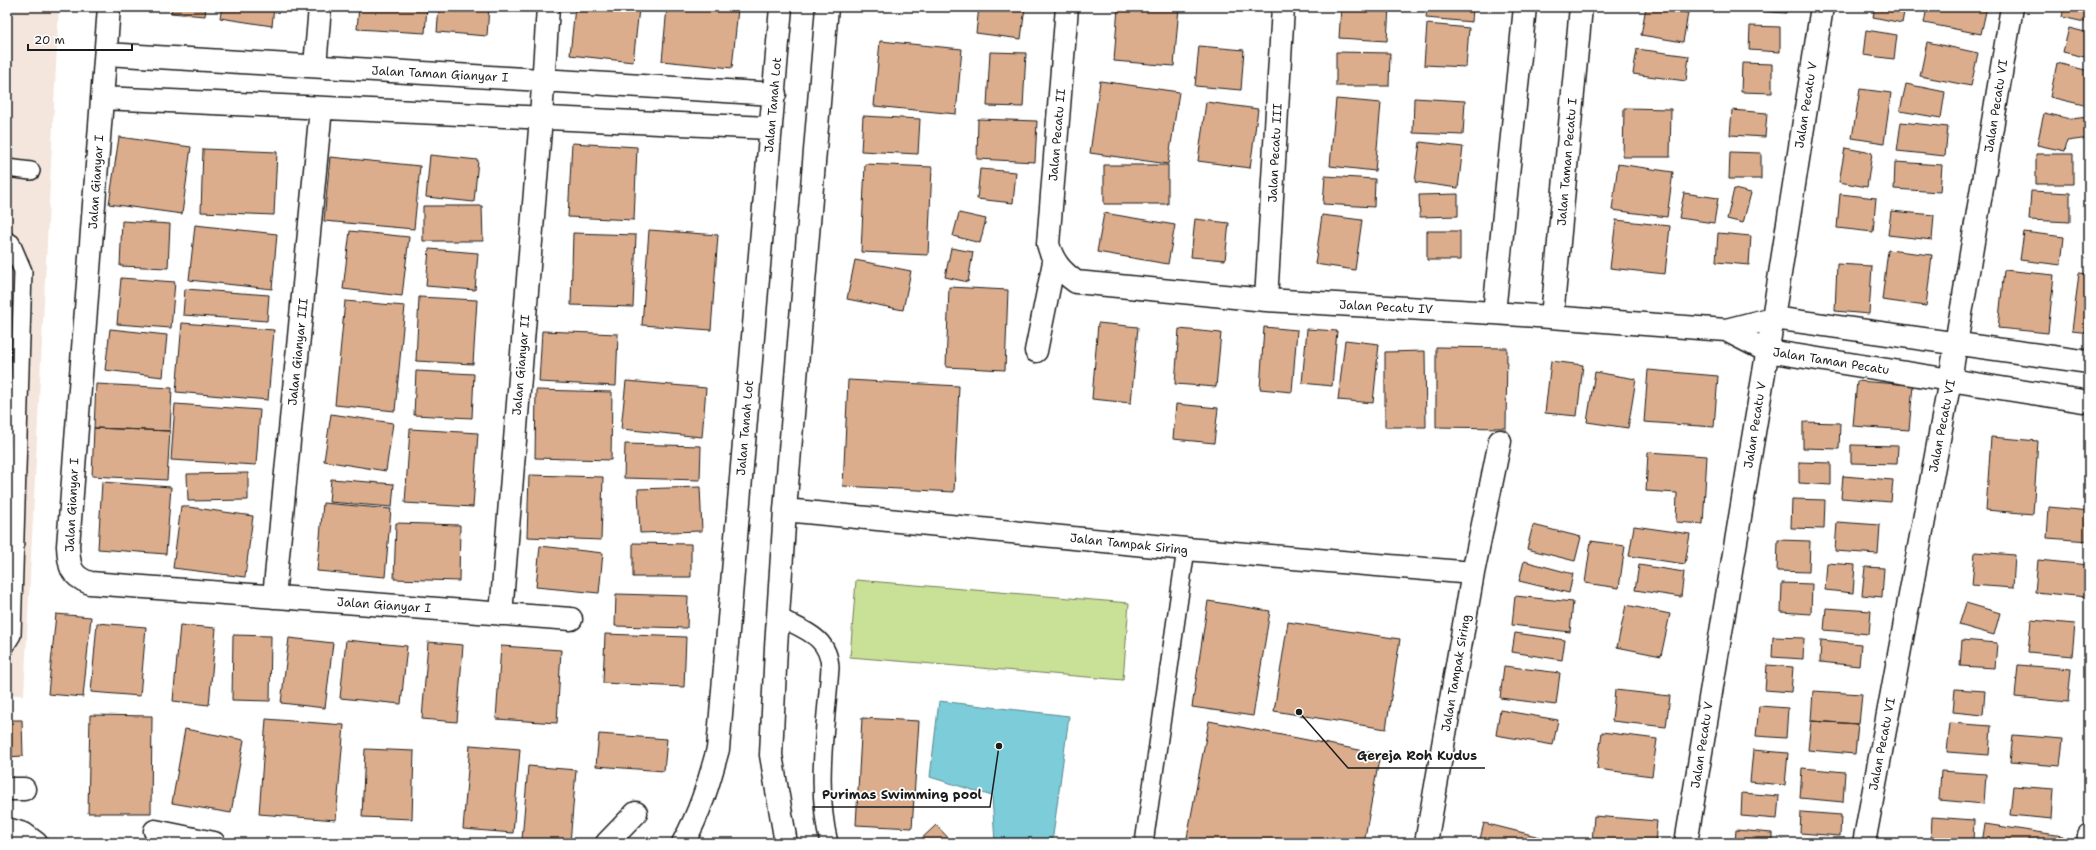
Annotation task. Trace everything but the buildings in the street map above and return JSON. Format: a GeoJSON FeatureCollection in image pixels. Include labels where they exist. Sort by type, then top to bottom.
{"type":"FeatureCollection","features":[{"type":"Feature","properties":{"kind":"street","name":"Jalan Gianyar I"},"geometry":{"type":"LineString","coordinates":[[109,7],[68,546],[71,569],[75,576],[90,583],[571,619]]}},
{"type":"Feature","properties":{"kind":"street"},"geometry":{"type":"LineString","coordinates":[[315,66],[320,7]]}},
{"type":"Feature","properties":{"kind":"street","name":"Jalan Gianyar II"},"geometry":{"type":"LineString","coordinates":[[500,614],[541,117],[542,80],[548,7]]}},
{"type":"Feature","properties":{"kind":"street","name":"Jalan Tanah Lot"},"geometry":{"type":"LineString","coordinates":[[683,843],[693,826],[707,790],[718,749],[775,94],[781,7]]}},
{"type":"Feature","properties":{"kind":"street"},"geometry":{"type":"LineString","coordinates":[[786,843],[771,755],[785,510],[827,7]]}},
{"type":"Feature","properties":{"kind":"street","name":"Jalan Pecatu II"},"geometry":{"type":"LineString","coordinates":[[1054,262],[1048,244],[1067,7]]}},
{"type":"Feature","properties":{"kind":"street","name":"Jalan Pecatu III"},"geometry":{"type":"LineString","coordinates":[[1266,300],[1283,7]]}},
{"type":"Feature","properties":{"kind":"street"},"geometry":{"type":"LineString","coordinates":[[1494,313],[1525,7]]}},
{"type":"Feature","properties":{"kind":"street","name":"Jalan Taman Pecatu I"},"geometry":{"type":"LineString","coordinates":[[1552,317],[1581,7]]}},
{"type":"Feature","properties":{"kind":"street","name":"Jalan Pecatu V"},"geometry":{"type":"LineString","coordinates":[[1686,843],[1773,318],[1822,7]]}},
{"type":"Feature","properties":{"kind":"street","name":"Jalan Pecatu VI"},"geometry":{"type":"LineString","coordinates":[[1864,843],[1957,343],[2012,7]]}},
{"type":"Feature","properties":{"kind":"street","name":"Jalan Taman Gianyar I"},"geometry":{"type":"LineString","coordinates":[[106,54],[775,94]]}},
{"type":"Feature","properties":{"kind":"street"},"geometry":{"type":"LineString","coordinates":[[102,98],[771,128]]}},
{"type":"Feature","properties":{"kind":"street","name":"Jalan Gianyar III"},"geometry":{"type":"LineString","coordinates":[[274,597],[321,108]]}},
{"type":"Feature","properties":{"kind":"street"},"geometry":{"type":"LineString","coordinates":[[1036,351],[1054,262]]}},
{"type":"Feature","properties":{"kind":"street","name":"Jalan Pecatu IV"},"geometry":{"type":"LineString","coordinates":[[1054,262],[1061,271],[1076,282],[1266,300],[1494,313],[1726,330]]}},
{"type":"Feature","properties":{"kind":"street"},"geometry":{"type":"LineString","coordinates":[[1726,330],[1773,318],[2089,362]]}},
{"type":"Feature","properties":{"kind":"street","name":"Jalan Taman Pecatu"},"geometry":{"type":"LineString","coordinates":[[1726,330],[1767,351],[2089,402]]}},
{"type":"Feature","properties":{"kind":"street","name":"Jalan Tampak Siring"},"geometry":{"type":"LineString","coordinates":[[1426,843],[1473,573],[1500,442]]}},
{"type":"Feature","properties":{"kind":"street","name":"Jalan Tampak Siring"},"geometry":{"type":"LineString","coordinates":[[785,510],[1186,549],[1473,573]]}},
{"type":"Feature","properties":{"kind":"street"},"geometry":{"type":"LineString","coordinates":[[607,843],[636,813]]}},
{"type":"Feature","properties":{"kind":"street"},"geometry":{"type":"LineString","coordinates":[[7,829],[24,834],[36,843]]}},
{"type":"Feature","properties":{"kind":"street"},"geometry":{"type":"LineString","coordinates":[[156,831],[214,843]]}},
{"type":"Feature","properties":{"kind":"street"},"geometry":{"type":"LineString","coordinates":[[2088,843],[2089,835]]}},
{"type":"Feature","properties":{"kind":"lane"},"geometry":{"type":"LineString","coordinates":[[7,168],[31,171]]}},
{"type":"Feature","properties":{"kind":"lane"},"geometry":{"type":"LineString","coordinates":[[7,241],[10,243],[22,271],[12,635],[7,643]]}},
{"type":"Feature","properties":{"kind":"lane"},"geometry":{"type":"LineString","coordinates":[[1144,843],[1186,549]]}},
{"type":"Feature","properties":{"kind":"lane"},"geometry":{"type":"LineString","coordinates":[[779,617],[815,637],[821,642],[828,653],[830,668],[822,791],[825,826],[829,843]]}},
{"type":"Feature","properties":{"kind":"shaded area"},"geometry":{"type":"Polygon","coordinates":[[[7,7],[59,7],[24,695],[7,695],[7,7]]]}},
{"type":"Feature","properties":{"kind":"green space"},"geometry":{"type":"Polygon","coordinates":[[[856,580],[1129,603],[1123,680],[850,657],[856,580]]]}},
{"type":"Feature","properties":{"kind":"water"},"geometry":{"type":"Polygon","coordinates":[[[939,701],[1069,716],[1052,843],[995,843],[992,796],[930,777],[939,701]]]}},
{"type":"Feature","properties":{"kind":"place","name":"Gereja Roh Kudus"},"geometry":{"type":"Point","coordinates":[1299,712]}},
{"type":"Feature","properties":{"kind":"place","name":"Purimas Swimming pool"},"geometry":{"type":"Point","coordinates":[999,746]}}]}
